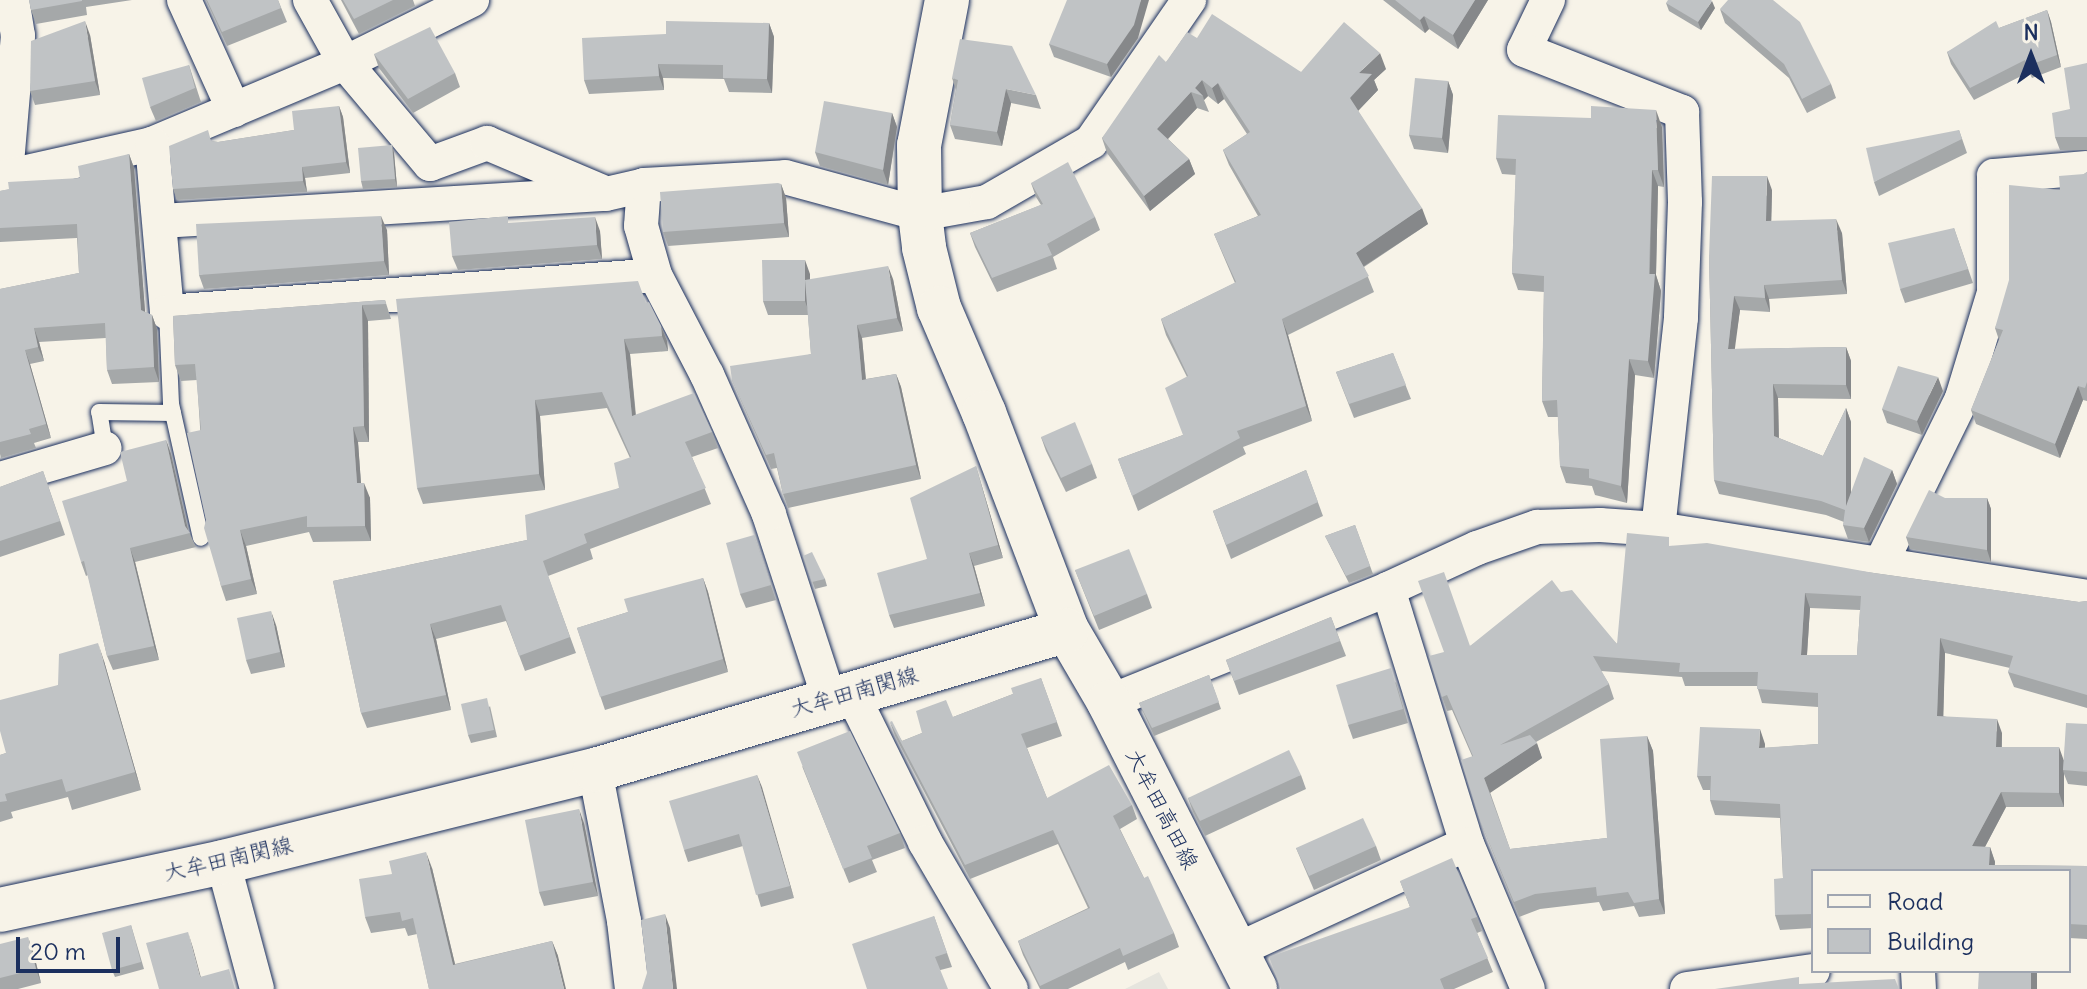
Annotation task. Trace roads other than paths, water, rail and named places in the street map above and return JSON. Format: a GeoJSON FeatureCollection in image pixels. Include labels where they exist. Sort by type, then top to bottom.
{"type":"FeatureCollection","features":[{"type":"Feature","properties":{"kind":"main road"},"geometry":{"type":"LineString","coordinates":[[947,0],[919,145],[924,248],[939,308],[984,413],[1067,630]]}},
{"type":"Feature","properties":{"kind":"main road","name":"大牟田南関線"},"geometry":{"type":"LineString","coordinates":[[0,910],[223,862],[595,770],[1067,630]]}},
{"type":"Feature","properties":{"kind":"main road","name":"大牟田高田線"},"geometry":{"type":"LineString","coordinates":[[1067,630],[1109,702],[1245,970]]}},
{"type":"Feature","properties":{"kind":"street"},"geometry":{"type":"LineString","coordinates":[[12,0],[18,36],[3,176],[152,144],[345,63],[472,0]]}},
{"type":"Feature","properties":{"kind":"street"},"geometry":{"type":"LineString","coordinates":[[184,0],[234,110]]}},
{"type":"Feature","properties":{"kind":"street"},"geometry":{"type":"LineString","coordinates":[[310,0],[345,63],[430,164],[487,143],[606,194]]}},
{"type":"Feature","properties":{"kind":"street"},"geometry":{"type":"LineString","coordinates":[[161,221],[606,194],[644,185],[785,177],[920,214],[987,202],[1091,142],[1189,0]]}},
{"type":"Feature","properties":{"kind":"street"},"geometry":{"type":"LineString","coordinates":[[1548,0],[1524,50],[1682,112],[1685,202],[1681,318],[1658,529]]}},
{"type":"Feature","properties":{"kind":"street"},"geometry":{"type":"LineString","coordinates":[[152,144],[167,312],[655,275]]}},
{"type":"Feature","properties":{"kind":"street"},"geometry":{"type":"LineString","coordinates":[[1879,567],[1962,398],[1994,293],[1994,176],[2087,168]]}},
{"type":"Feature","properties":{"kind":"street"},"geometry":{"type":"LineString","coordinates":[[644,185],[641,226],[655,275],[707,375],[769,514],[840,695],[1011,989]]}},
{"type":"Feature","properties":{"kind":"street"},"geometry":{"type":"LineString","coordinates":[[0,479],[105,448]]}},
{"type":"Feature","properties":{"kind":"street"},"geometry":{"type":"LineString","coordinates":[[1109,702],[1388,589],[1477,548],[1537,527],[1600,525],[1658,529],[1879,567],[2087,597]]}},
{"type":"Feature","properties":{"kind":"street"},"geometry":{"type":"LineString","coordinates":[[1388,589],[1467,844],[1517,986]]}},
{"type":"Feature","properties":{"kind":"street"},"geometry":{"type":"LineString","coordinates":[[595,770],[624,921],[632,989]]}},
{"type":"Feature","properties":{"kind":"street"},"geometry":{"type":"LineString","coordinates":[[1245,970],[1467,844]]}},
{"type":"Feature","properties":{"kind":"street"},"geometry":{"type":"LineString","coordinates":[[223,862],[257,989]]}},
{"type":"Feature","properties":{"kind":"street"},"geometry":{"type":"LineString","coordinates":[[1687,989],[1811,971]]}},
{"type":"Feature","properties":{"kind":"lane"},"geometry":{"type":"LineString","coordinates":[[167,312],[173,413],[201,538]]}},
{"type":"Feature","properties":{"kind":"lane"},"geometry":{"type":"LineString","coordinates":[[105,448],[99,412],[173,413]]}}]}
